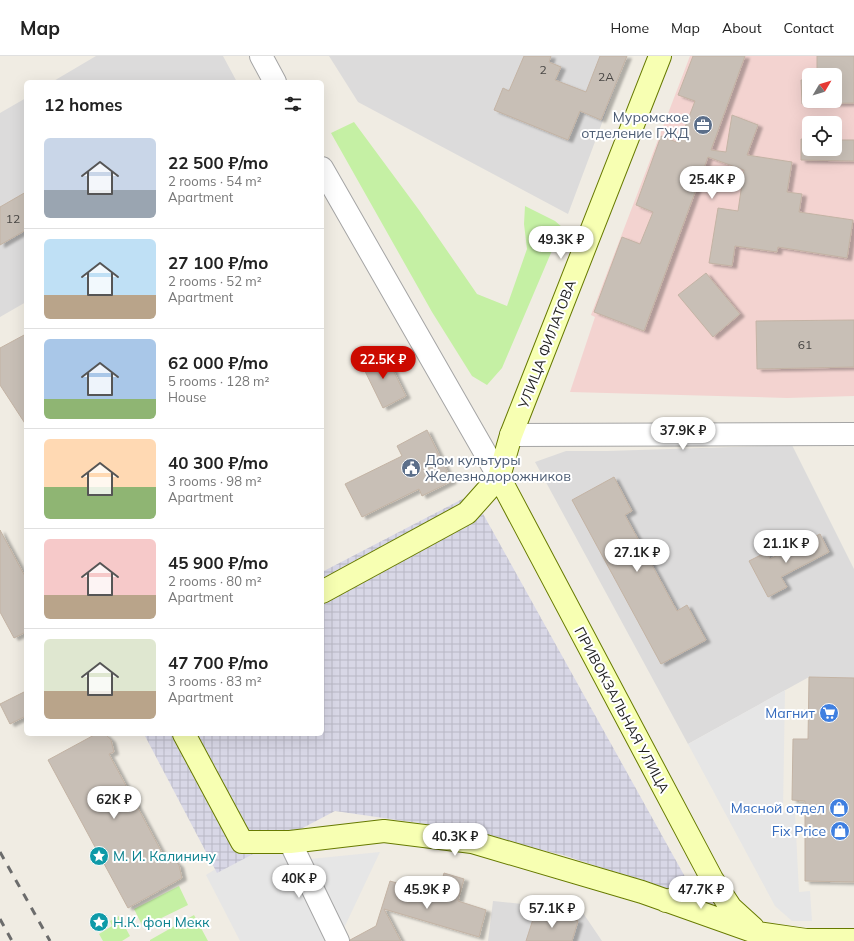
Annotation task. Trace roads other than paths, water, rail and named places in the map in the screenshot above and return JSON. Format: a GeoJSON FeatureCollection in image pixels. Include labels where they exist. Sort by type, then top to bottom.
{"type":"FeatureCollection","features":[{"type":"Feature","properties":{"kind":"street"},"geometry":{"type":"LineString","coordinates":[[261,56],[273,80]]}},
{"type":"Feature","properties":{"kind":"street","name":"УЛИЦА ФИЛАТОВА"},"geometry":{"type":"LineString","coordinates":[[499,477],[511,435],[660,56]]}},
{"type":"Feature","properties":{"kind":"street"},"geometry":{"type":"LineString","coordinates":[[324,171],[499,477],[466,513],[324,591]]}},
{"type":"Feature","properties":{"kind":"street"},"geometry":{"type":"LineString","coordinates":[[511,435],[854,434]]}},
{"type":"Feature","properties":{"kind":"street","name":"ПРИВОКЗАЛЬНАЯ УЛИЦА"},"geometry":{"type":"LineString","coordinates":[[499,477],[712,879],[731,908],[758,933]]}},
{"type":"Feature","properties":{"kind":"street"},"geometry":{"type":"LineString","coordinates":[[185,736],[242,842],[290,842],[384,831],[472,842],[642,892],[758,933],[806,940],[854,940]]}},
{"type":"Feature","properties":{"kind":"street"},"geometry":{"type":"LineString","coordinates":[[290,842],[338,941]]}},
{"type":"Feature","properties":{"kind":"street"},"geometry":{"type":"LineString","coordinates":[[666,901],[694,894],[712,879]]}},
{"type":"Feature","properties":{"kind":"railway"},"geometry":{"type":"LineString","coordinates":[[0,852],[50,941]]}},
{"type":"Feature","properties":{"kind":"railway"},"geometry":{"type":"LineString","coordinates":[[0,919],[12,941]]}},
{"type":"Feature","properties":{"kind":"place","name":"Муромское отделение ГЖД"},"geometry":{"type":"Point","coordinates":[703,125]}},
{"type":"Feature","properties":{"kind":"place","name":"Дом культуры Железнодорожников"},"geometry":{"type":"Point","coordinates":[411,468]}},
{"type":"Feature","properties":{"kind":"place","name":"Магнит"},"geometry":{"type":"Point","coordinates":[829,713]}},
{"type":"Feature","properties":{"kind":"place","name":"Мясной отдел"},"geometry":{"type":"Point","coordinates":[839,808]}},
{"type":"Feature","properties":{"kind":"place","name":"Fix Price"},"geometry":{"type":"Point","coordinates":[840,831]}},
{"type":"Feature","properties":{"kind":"place","name":"М. И. Калинину"},"geometry":{"type":"Point","coordinates":[99,856]}},
{"type":"Feature","properties":{"kind":"place","name":"Н.К. фон Мекк"},"geometry":{"type":"Point","coordinates":[99,922]}}]}
